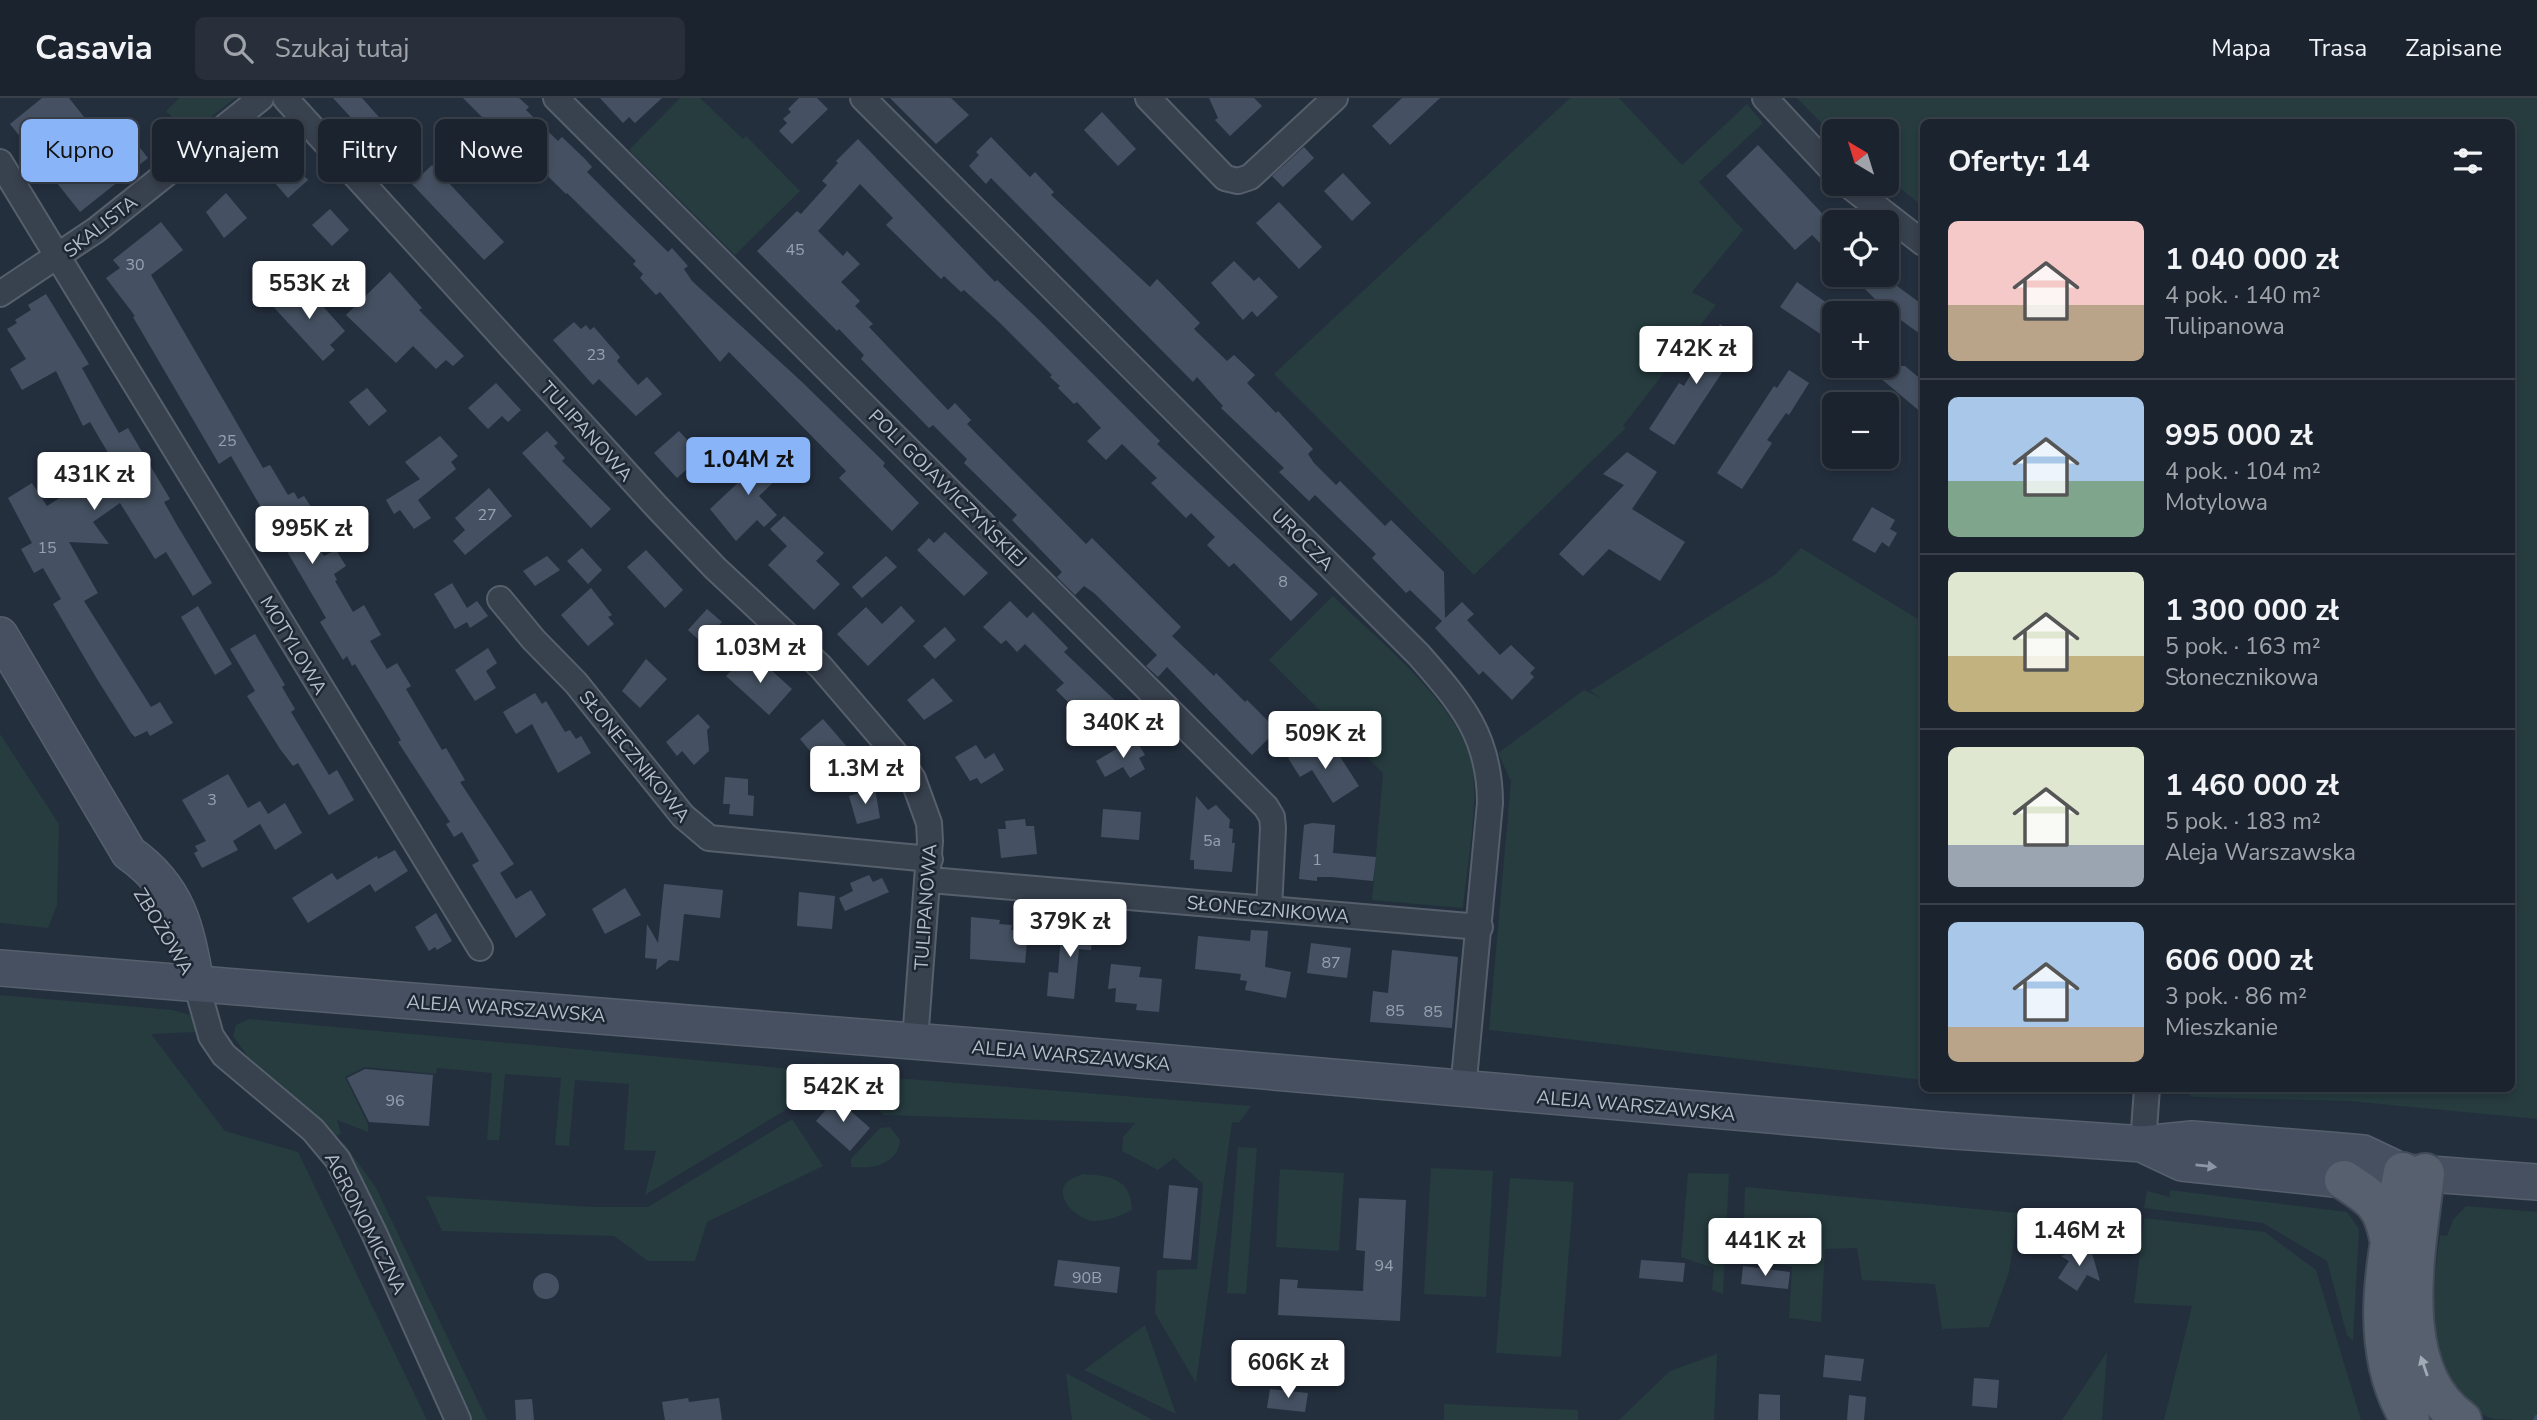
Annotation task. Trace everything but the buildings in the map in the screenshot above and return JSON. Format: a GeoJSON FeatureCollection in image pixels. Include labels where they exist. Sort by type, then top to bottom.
{"type":"FeatureCollection","features":[{"type":"Feature","properties":{"kind":"main road"},"geometry":{"type":"LineString","coordinates":[[2389,1238],[2414,1172]]}},
{"type":"Feature","properties":{"kind":"main road"},"geometry":{"type":"LineString","coordinates":[[2414,1172],[2414,1325],[2421,1359],[2432,1388],[2451,1412],[2462,1420]]}},
{"type":"Feature","properties":{"kind":"main road"},"geometry":{"type":"LineString","coordinates":[[2344,1181],[2364,1194],[2384,1214],[2389,1238],[2383,1327],[2394,1379],[2410,1420]]}},
{"type":"Feature","properties":{"kind":"street","name":"SKALISTA"},"geometry":{"type":"LineString","coordinates":[[0,294],[60,257],[261,98]]}},
{"type":"Feature","properties":{"kind":"street","name":"TULIPANOWA"},"geometry":{"type":"LineString","coordinates":[[285,98],[656,506],[715,568],[821,667],[900,759],[923,800],[929,823],[930,870],[915,1041]]}},
{"type":"Feature","properties":{"kind":"street","name":"POLI GOJAWICZYŃSKIEJ"},"geometry":{"type":"LineString","coordinates":[[556,98],[1266,807],[1272,817],[1273,828],[1269,909]]}},
{"type":"Feature","properties":{"kind":"street","name":"UROCZA"},"geometry":{"type":"LineString","coordinates":[[863,98],[1419,655],[1454,696],[1479,736],[1490,777],[1480,927],[1463,1090]]}},
{"type":"Feature","properties":{"kind":"street"},"geometry":{"type":"LineString","coordinates":[[1148,98],[1225,178],[1238,181],[1250,177],[1335,98]]}},
{"type":"Feature","properties":{"kind":"street"},"geometry":{"type":"LineString","coordinates":[[1765,98],[1822,159]]}},
{"type":"Feature","properties":{"kind":"street","name":"MOTYLOWA"},"geometry":{"type":"LineString","coordinates":[[0,162],[480,948]]}},
{"type":"Feature","properties":{"kind":"street"},"geometry":{"type":"LineString","coordinates":[[1862,196],[1920,241]]}},
{"type":"Feature","properties":{"kind":"street","name":"SŁONECZNIKOWA"},"geometry":{"type":"LineString","coordinates":[[500,599],[533,639],[576,683],[683,816],[709,838],[930,870],[1269,909],[1480,927]]}},
{"type":"Feature","properties":{"kind":"street","name":"ZBOŻOWA"},"geometry":{"type":"LineString","coordinates":[[0,635],[130,853],[130,873],[196,984]]}},
{"type":"Feature","properties":{"kind":"street","name":"ALEJA WARSZAWSKA"},"geometry":{"type":"LineString","coordinates":[[0,968],[915,1041],[1463,1090],[2143,1144],[2192,1139],[2363,1153],[2414,1172]]}},
{"type":"Feature","properties":{"kind":"street","name":"AGRONOMICZNA"},"geometry":{"type":"LineString","coordinates":[[196,984],[211,1036],[224,1055],[313,1130],[338,1160],[458,1420]]}},
{"type":"Feature","properties":{"kind":"street"},"geometry":{"type":"LineString","coordinates":[[2143,1144],[2147,1092]]}},
{"type":"Feature","properties":{"kind":"street","name":"ALEJA WARSZAWSKA"},"geometry":{"type":"LineString","coordinates":[[2143,1144],[2182,1163],[2344,1181],[2359,1182],[2414,1172],[2537,1182]]}},
{"type":"Feature","properties":{"kind":"green space"},"geometry":{"type":"Polygon","coordinates":[[[179,98],[235,98],[209,119],[174,119],[166,111],[179,98]]]}},
{"type":"Feature","properties":{"kind":"green space"},"geometry":{"type":"Polygon","coordinates":[[[680,98],[700,98],[743,139],[746,136],[800,191],[735,255],[629,150],[680,98]]]}},
{"type":"Feature","properties":{"kind":"green space"},"geometry":{"type":"Polygon","coordinates":[[[1570,98],[1619,98],[1682,165],[1747,104],[1763,123],[1699,182],[1743,230],[1692,292],[1716,305],[1623,426],[1626,428],[1474,575],[1274,374],[1570,98]]]}},
{"type":"Feature","properties":{"kind":"green space"},"geometry":{"type":"Polygon","coordinates":[[[1797,98],[2537,98],[2537,1119],[2349,1101],[2193,1097],[2184,1092],[2515,1092],[2515,119],[1920,119],[1920,204],[1899,187],[1899,119],[1822,119],[1822,124],[1797,98]]]}},
{"type":"Feature","properties":{"kind":"green space"},"geometry":{"type":"Polygon","coordinates":[[[1801,548],[1920,620],[1920,1080],[1489,1030],[1511,781],[1498,753],[1584,690],[1603,699],[1590,691],[1776,574],[1801,548]]]}},
{"type":"Feature","properties":{"kind":"green space"},"geometry":{"type":"Polygon","coordinates":[[[1333,596],[1416,675],[1436,698],[1466,745],[1473,769],[1474,801],[1463,908],[1372,900],[1383,773],[1269,660],[1333,596]]]}},
{"type":"Feature","properties":{"kind":"green space"},"geometry":{"type":"Polygon","coordinates":[[[0,734],[59,824],[57,905],[48,928],[0,923],[0,734]]]}},
{"type":"Feature","properties":{"kind":"green space"},"geometry":{"type":"Polygon","coordinates":[[[0,995],[172,1010],[190,1015],[196,1023],[195,1032],[151,1034],[225,1131],[298,1152],[427,1420],[0,1420],[0,995]]]}},
{"type":"Feature","properties":{"kind":"green space"},"geometry":{"type":"Polygon","coordinates":[[[249,1019],[793,1069],[819,1063],[857,1067],[645,1195],[656,1151],[624,1150],[629,1084],[575,1080],[569,1146],[555,1145],[561,1078],[505,1074],[499,1140],[487,1140],[492,1073],[437,1068],[436,1074],[365,1067],[345,1077],[368,1124],[368,1132],[337,1120],[341,1133],[335,1137],[251,1061],[233,1036],[236,1025],[249,1019]]]}},
{"type":"Feature","properties":{"kind":"green space"},"geometry":{"type":"Polygon","coordinates":[[[857,1075],[1251,1106],[1239,1123],[1232,1122],[1196,1383],[1155,1313],[1157,1270],[1197,1269],[1203,1184],[1174,1158],[1158,1170],[1122,1151],[1123,1137],[1135,1123],[883,1115],[857,1075]]]}},
{"type":"Feature","properties":{"kind":"green space"},"geometry":{"type":"Polygon","coordinates":[[[792,1119],[823,1166],[707,1222],[695,1261],[648,1261],[614,1236],[442,1231],[426,1196],[593,1207],[648,1207],[792,1119]]]}},
{"type":"Feature","properties":{"kind":"green space"},"geometry":{"type":"Polygon","coordinates":[[[890,1127],[900,1140],[894,1155],[883,1164],[851,1167],[851,1159],[880,1128],[890,1127]]]}},
{"type":"Feature","properties":{"kind":"green space"},"geometry":{"type":"Polygon","coordinates":[[[344,1143],[376,1188],[487,1420],[458,1420],[329,1147],[344,1143]]]}},
{"type":"Feature","properties":{"kind":"green space"},"geometry":{"type":"Polygon","coordinates":[[[1238,1147],[1257,1148],[1246,1294],[1227,1293],[1238,1147]]]}},
{"type":"Feature","properties":{"kind":"green space"},"geometry":{"type":"Polygon","coordinates":[[[1431,1168],[1493,1171],[1486,1297],[1424,1294],[1431,1168]]]}},
{"type":"Feature","properties":{"kind":"green space"},"geometry":{"type":"Polygon","coordinates":[[[1280,1169],[1344,1173],[1339,1251],[1276,1247],[1280,1169]]]}},
{"type":"Feature","properties":{"kind":"green space"},"geometry":{"type":"Polygon","coordinates":[[[1688,1173],[1729,1174],[1723,1294],[1712,1290],[1714,1268],[1681,1257],[1688,1173]]]}},
{"type":"Feature","properties":{"kind":"green space"},"geometry":{"type":"Polygon","coordinates":[[[1083,1174],[1110,1178],[1123,1185],[1131,1199],[1132,1210],[1099,1221],[1088,1220],[1075,1213],[1065,1201],[1063,1188],[1069,1181],[1083,1174]]]}},
{"type":"Feature","properties":{"kind":"green space"},"geometry":{"type":"Polygon","coordinates":[[[1510,1178],[1574,1182],[1561,1357],[1496,1353],[1510,1178]]]}},
{"type":"Feature","properties":{"kind":"green space"},"geometry":{"type":"Polygon","coordinates":[[[1745,1187],[2018,1213],[2009,1272],[1989,1327],[1942,1329],[1935,1284],[1862,1280],[1857,1248],[1825,1249],[1821,1322],[1789,1318],[1792,1267],[1760,1259],[1744,1221],[1745,1187]]]}},
{"type":"Feature","properties":{"kind":"green space"},"geometry":{"type":"Polygon","coordinates":[[[2170,1190],[2347,1212],[2359,1229],[2353,1341],[2347,1335],[2327,1261],[2263,1223],[2144,1208],[2147,1191],[2170,1197],[2170,1190]]]}},
{"type":"Feature","properties":{"kind":"green space"},"geometry":{"type":"Polygon","coordinates":[[[2466,1206],[2537,1212],[2537,1420],[2494,1419],[2470,1407],[2453,1388],[2442,1366],[2434,1313],[2440,1235],[2447,1236],[2453,1220],[2466,1206]]]}},
{"type":"Feature","properties":{"kind":"green space"},"geometry":{"type":"Polygon","coordinates":[[[2144,1218],[2265,1232],[2316,1270],[2361,1420],[2164,1420],[2192,1306],[2134,1303],[2144,1218]]]}},
{"type":"Feature","properties":{"kind":"green space"},"geometry":{"type":"Polygon","coordinates":[[[1145,1325],[1176,1414],[1084,1370],[1145,1325]]]}},
{"type":"Feature","properties":{"kind":"green space"},"geometry":{"type":"Polygon","coordinates":[[[2107,1352],[2102,1420],[2062,1420],[2107,1352]]]}},
{"type":"Feature","properties":{"kind":"green space"},"geometry":{"type":"Polygon","coordinates":[[[1717,1354],[1714,1420],[1619,1420],[1670,1371],[1717,1354]]]}},
{"type":"Feature","properties":{"kind":"green space"},"geometry":{"type":"Polygon","coordinates":[[[1066,1373],[1153,1420],[1072,1420],[1066,1373]]]}},
{"type":"Feature","properties":{"kind":"green space"},"geometry":{"type":"Polygon","coordinates":[[[1444,1404],[1578,1410],[1578,1420],[1444,1420],[1444,1404]]]}}]}
